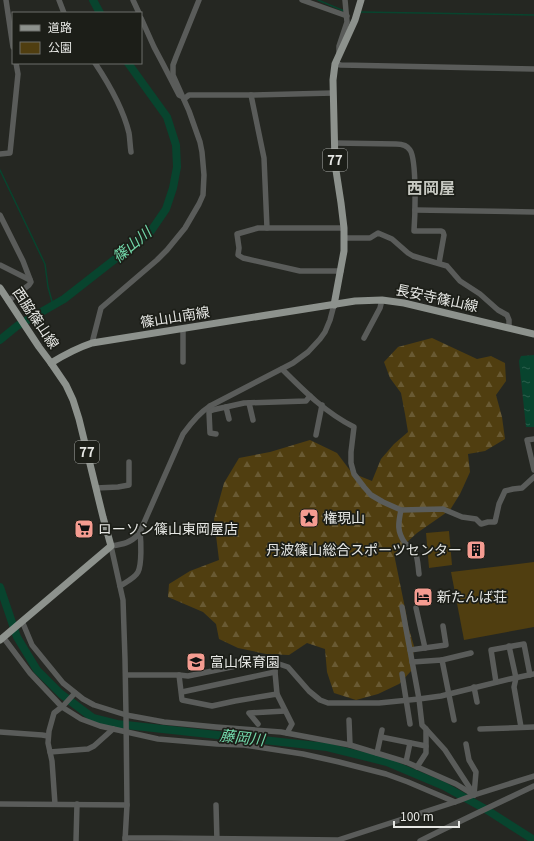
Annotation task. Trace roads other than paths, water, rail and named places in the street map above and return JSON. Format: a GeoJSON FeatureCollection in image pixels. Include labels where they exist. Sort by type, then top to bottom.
{"type":"FeatureCollection","features":[{"type":"Feature","properties":{"kind":"main road","name":"77"},"geometry":{"type":"LineString","coordinates":[[334,305],[344,251],[344,228],[335,164],[333,80],[335,64],[356,17],[360,4]]}},
{"type":"Feature","properties":{"kind":"main road","name":"西脇篠山線"},"geometry":{"type":"LineString","coordinates":[[0,288],[51,363]]}},
{"type":"Feature","properties":{"kind":"main road","name":"長安寺篠山線"},"geometry":{"type":"LineString","coordinates":[[334,305],[355,301],[382,300],[404,303],[510,327],[534,334]]}},
{"type":"Feature","properties":{"kind":"main road","name":"篠山山南線"},"geometry":{"type":"LineString","coordinates":[[51,363],[65,354],[92,343],[334,305]]}},
{"type":"Feature","properties":{"kind":"main road","name":"77"},"geometry":{"type":"LineString","coordinates":[[51,363],[66,385],[73,400],[111,546]]}},
{"type":"Feature","properties":{"kind":"main road"},"geometry":{"type":"LineString","coordinates":[[3,637],[111,546]]}},
{"type":"Feature","properties":{"kind":"street"},"geometry":{"type":"LineString","coordinates":[[6,0],[12,40]]}},
{"type":"Feature","properties":{"kind":"street"},"geometry":{"type":"LineString","coordinates":[[59,0],[64,12]]}},
{"type":"Feature","properties":{"kind":"street"},"geometry":{"type":"LineString","coordinates":[[133,0],[139,12]]}},
{"type":"Feature","properties":{"kind":"street"},"geometry":{"type":"LineString","coordinates":[[92,343],[101,308],[167,250],[185,228],[203,195],[204,175],[200,142],[184,99],[173,75],[179,48],[199,0]]}},
{"type":"Feature","properties":{"kind":"street"},"geometry":{"type":"LineString","coordinates":[[302,0],[347,13]]}},
{"type":"Feature","properties":{"kind":"street"},"geometry":{"type":"LineString","coordinates":[[339,53],[339,46],[347,22],[345,0]]}},
{"type":"Feature","properties":{"kind":"street"},"geometry":{"type":"LineString","coordinates":[[142,20],[179,95],[184,99]]}},
{"type":"Feature","properties":{"kind":"street"},"geometry":{"type":"LineString","coordinates":[[0,154],[10,153],[18,74],[16,64]]}},
{"type":"Feature","properties":{"kind":"street"},"geometry":{"type":"LineString","coordinates":[[96,64],[108,83],[123,115],[129,134],[131,152]]}},
{"type":"Feature","properties":{"kind":"street"},"geometry":{"type":"LineString","coordinates":[[335,64],[534,70]]}},
{"type":"Feature","properties":{"kind":"street"},"geometry":{"type":"LineString","coordinates":[[184,99],[189,95],[333,93]]}},
{"type":"Feature","properties":{"kind":"street"},"geometry":{"type":"LineString","coordinates":[[251,95],[264,158],[267,228]]}},
{"type":"Feature","properties":{"kind":"street"},"geometry":{"type":"LineString","coordinates":[[334,143],[396,144],[404,145],[410,149],[414,169],[414,231],[443,232],[444,235],[439,263]]}},
{"type":"Feature","properties":{"kind":"street"},"geometry":{"type":"LineString","coordinates":[[415,210],[534,212]]}},
{"type":"Feature","properties":{"kind":"street"},"geometry":{"type":"LineString","coordinates":[[0,215],[23,261],[30,280],[30,285],[9,302]]}},
{"type":"Feature","properties":{"kind":"street"},"geometry":{"type":"LineString","coordinates":[[341,271],[300,271],[243,258],[238,255],[239,248],[237,234],[258,228],[344,228]]}},
{"type":"Feature","properties":{"kind":"street"},"geometry":{"type":"LineString","coordinates":[[344,238],[370,238],[378,233],[392,239],[413,256],[447,266],[460,281],[480,294],[498,310],[507,315],[510,327]]}},
{"type":"Feature","properties":{"kind":"street"},"geometry":{"type":"LineString","coordinates":[[0,265],[30,280]]}},
{"type":"Feature","properties":{"kind":"street"},"geometry":{"type":"LineString","coordinates":[[364,338],[380,308],[382,300]]}},
{"type":"Feature","properties":{"kind":"street"},"geometry":{"type":"LineString","coordinates":[[216,434],[210,433],[209,412],[211,408],[294,363],[308,352],[325,332],[334,305]]}},
{"type":"Feature","properties":{"kind":"street"},"geometry":{"type":"LineString","coordinates":[[183,329],[183,362]]}},
{"type":"Feature","properties":{"kind":"street"},"geometry":{"type":"LineString","coordinates":[[282,369],[322,406],[342,421],[354,427],[351,452],[354,474],[372,495],[401,510],[443,509],[476,520],[481,524],[496,522],[499,504],[505,492],[522,488],[534,477]]}},
{"type":"Feature","properties":{"kind":"street"},"geometry":{"type":"LineString","coordinates":[[310,396],[306,401],[244,403],[226,408],[205,409],[183,434],[140,532],[134,539],[126,544],[111,546],[123,600],[126,675],[125,840],[164,838],[338,841],[534,776]]}},
{"type":"Feature","properties":{"kind":"street"},"geometry":{"type":"LineString","coordinates":[[249,403],[252,420]]}},
{"type":"Feature","properties":{"kind":"street"},"geometry":{"type":"LineString","coordinates":[[316,435],[322,406]]}},
{"type":"Feature","properties":{"kind":"street"},"geometry":{"type":"LineString","coordinates":[[226,408],[229,419]]}},
{"type":"Feature","properties":{"kind":"street"},"geometry":{"type":"LineString","coordinates":[[534,438],[527,440],[534,470]]}},
{"type":"Feature","properties":{"kind":"street"},"geometry":{"type":"LineString","coordinates":[[96,488],[129,485],[129,462]]}},
{"type":"Feature","properties":{"kind":"street"},"geometry":{"type":"LineString","coordinates":[[401,510],[399,532],[406,544],[414,551],[418,563],[419,574]]}},
{"type":"Feature","properties":{"kind":"street"},"geometry":{"type":"LineString","coordinates":[[120,586],[133,578],[138,572],[141,542],[140,532]]}},
{"type":"Feature","properties":{"kind":"street"},"geometry":{"type":"LineString","coordinates":[[402,607],[419,699],[422,725],[445,750],[473,796]]}},
{"type":"Feature","properties":{"kind":"street"},"geometry":{"type":"LineString","coordinates":[[416,608],[425,648]]}},
{"type":"Feature","properties":{"kind":"street"},"geometry":{"type":"LineString","coordinates":[[21,622],[32,646],[63,683],[74,693],[94,705],[126,716],[164,722],[287,732],[350,745],[417,766],[456,784],[473,796]]}},
{"type":"Feature","properties":{"kind":"street"},"geometry":{"type":"LineString","coordinates":[[410,650],[446,644],[443,626]]}},
{"type":"Feature","properties":{"kind":"street"},"geometry":{"type":"LineString","coordinates":[[3,637],[30,673],[63,706],[81,719],[100,726],[158,738],[244,745],[310,755],[401,779],[457,802]]}},
{"type":"Feature","properties":{"kind":"street"},"geometry":{"type":"LineString","coordinates":[[126,675],[179,674],[188,676],[246,664],[276,663],[288,667],[309,691],[320,700],[328,703],[379,703],[449,694],[532,674],[524,644],[491,650],[496,682]]}},
{"type":"Feature","properties":{"kind":"street"},"geometry":{"type":"LineString","coordinates":[[509,646],[516,678],[514,687],[521,727]]}},
{"type":"Feature","properties":{"kind":"street"},"geometry":{"type":"LineString","coordinates":[[412,662],[442,660],[471,653]]}},
{"type":"Feature","properties":{"kind":"street"},"geometry":{"type":"LineString","coordinates":[[442,660],[454,720]]}},
{"type":"Feature","properties":{"kind":"street"},"geometry":{"type":"LineString","coordinates":[[276,663],[275,672],[277,694],[292,724],[287,732]]}},
{"type":"Feature","properties":{"kind":"street"},"geometry":{"type":"LineString","coordinates":[[182,692],[275,672]]}},
{"type":"Feature","properties":{"kind":"street"},"geometry":{"type":"LineString","coordinates":[[179,674],[182,700],[212,706],[234,700],[277,694]]}},
{"type":"Feature","properties":{"kind":"street"},"geometry":{"type":"LineString","coordinates":[[402,674],[410,724]]}},
{"type":"Feature","properties":{"kind":"street"},"geometry":{"type":"LineString","coordinates":[[474,688],[477,702]]}},
{"type":"Feature","properties":{"kind":"street"},"geometry":{"type":"LineString","coordinates":[[55,804],[52,761],[48,736],[54,714],[74,693]]}},
{"type":"Feature","properties":{"kind":"street"},"geometry":{"type":"LineString","coordinates":[[258,724],[249,713],[285,711]]}},
{"type":"Feature","properties":{"kind":"street"},"geometry":{"type":"LineString","coordinates":[[349,720],[350,745]]}},
{"type":"Feature","properties":{"kind":"street"},"geometry":{"type":"LineString","coordinates":[[480,729],[534,727]]}},
{"type":"Feature","properties":{"kind":"street"},"geometry":{"type":"LineString","coordinates":[[50,752],[88,749],[94,746],[113,729]]}},
{"type":"Feature","properties":{"kind":"street"},"geometry":{"type":"LineString","coordinates":[[417,766],[426,753],[426,729]]}},
{"type":"Feature","properties":{"kind":"street"},"geometry":{"type":"LineString","coordinates":[[377,753],[382,730]]}},
{"type":"Feature","properties":{"kind":"street"},"geometry":{"type":"LineString","coordinates":[[0,732],[48,736]]}},
{"type":"Feature","properties":{"kind":"street"},"geometry":{"type":"LineString","coordinates":[[381,737],[426,746]]}},
{"type":"Feature","properties":{"kind":"street"},"geometry":{"type":"LineString","coordinates":[[406,762],[410,743]]}},
{"type":"Feature","properties":{"kind":"street"},"geometry":{"type":"LineString","coordinates":[[466,744],[469,760],[476,772],[473,796]]}},
{"type":"Feature","properties":{"kind":"street"},"geometry":{"type":"LineString","coordinates":[[420,841],[534,786]]}},
{"type":"Feature","properties":{"kind":"street"},"geometry":{"type":"LineString","coordinates":[[0,804],[126,804]]}},
{"type":"Feature","properties":{"kind":"street"},"geometry":{"type":"LineString","coordinates":[[76,841],[77,804]]}},
{"type":"Feature","properties":{"kind":"street"},"geometry":{"type":"LineString","coordinates":[[216,805],[217,840]]}},
{"type":"Feature","properties":{"kind":"water"},"geometry":{"type":"Polygon","coordinates":[[[534,355],[534,427],[526,427],[519,361],[521,356],[534,355]]]}},
{"type":"Feature","properties":{"kind":"waterway","name":"篠山川"},"geometry":{"type":"LineString","coordinates":[[93,0],[99,12]]}},
{"type":"Feature","properties":{"kind":"waterway"},"geometry":{"type":"LineString","coordinates":[[318,0],[344,11]]}},
{"type":"Feature","properties":{"kind":"waterway"},"geometry":{"type":"LineString","coordinates":[[360,12],[534,15]]}},
{"type":"Feature","properties":{"kind":"waterway","name":"篠山川"},"geometry":{"type":"LineString","coordinates":[[0,340],[17,326],[64,299],[151,231],[166,209],[173,188],[177,167],[176,145],[167,117],[129,64]]}},
{"type":"Feature","properties":{"kind":"waterway"},"geometry":{"type":"LineString","coordinates":[[0,170],[45,264],[48,287],[53,305]]}},
{"type":"Feature","properties":{"kind":"waterway","name":"藤岡川"},"geometry":{"type":"LineString","coordinates":[[0,587],[17,637],[37,670],[61,694],[93,718],[117,724],[327,747],[387,762],[444,786],[487,810],[534,840]]}},
{"type":"Feature","properties":{"kind":"place","name":"権現山"},"geometry":{"type":"Point","coordinates":[309,518]}},
{"type":"Feature","properties":{"kind":"place","name":"ローソン篠山東岡屋店"},"geometry":{"type":"Point","coordinates":[84,529]}},
{"type":"Feature","properties":{"kind":"place","name":"丹波篠山総合スポーツセンター"},"geometry":{"type":"Point","coordinates":[476,550]}},
{"type":"Feature","properties":{"kind":"place","name":"新たんば荘"},"geometry":{"type":"Point","coordinates":[423,597]}},
{"type":"Feature","properties":{"kind":"place","name":"富山保育園"},"geometry":{"type":"Point","coordinates":[196,662]}},
{"type":"Feature","properties":{"kind":"district","name":"西岡屋"},"geometry":{"type":"Point","coordinates":[431,188]}}]}
